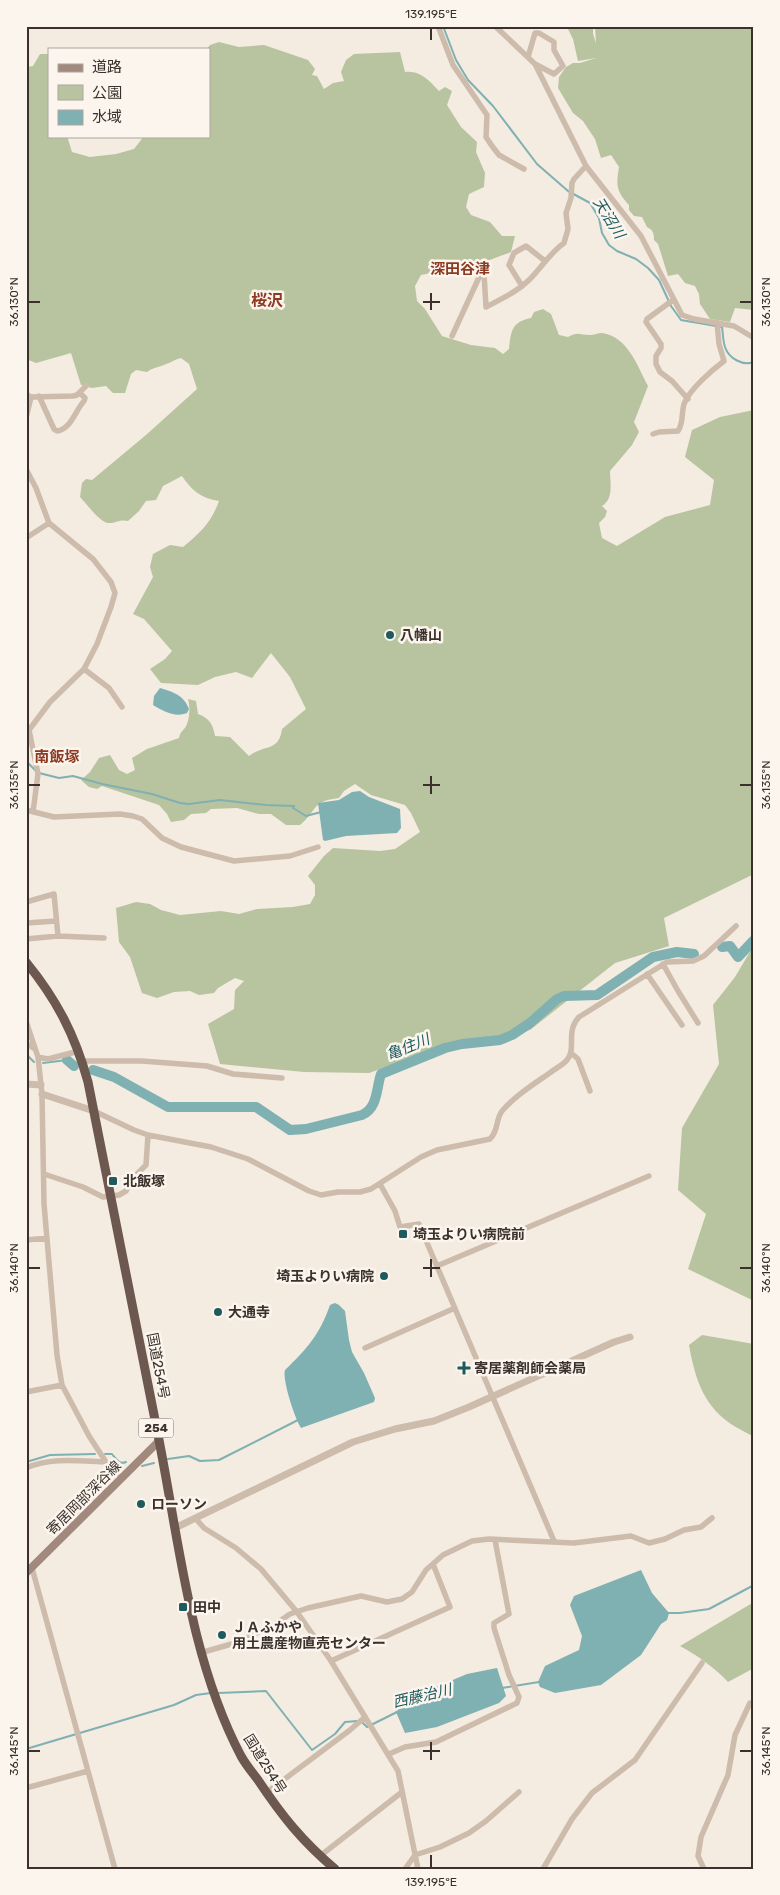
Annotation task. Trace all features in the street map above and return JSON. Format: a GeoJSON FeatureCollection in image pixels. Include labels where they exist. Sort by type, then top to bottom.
{"type":"FeatureCollection","features":[{"type":"Feature","properties":{"kind":"highway","name":"国道254号"},"geometry":{"type":"LineString","coordinates":[[26,962],[55,1001],[70,1027],[82,1061],[94,1111],[200,1653],[223,1718],[242,1758],[290,1826],[336,1869]]}},
{"type":"Feature","properties":{"kind":"main road","name":"寄居岡部深谷線"},"geometry":{"type":"LineString","coordinates":[[29,1571],[159,1441]]}},
{"type":"Feature","properties":{"kind":"street"},"geometry":{"type":"LineString","coordinates":[[438,26],[453,65],[487,116],[486,136],[492,146],[499,155],[524,169]]}},
{"type":"Feature","properties":{"kind":"street"},"geometry":{"type":"LineString","coordinates":[[495,26],[535,64],[554,74],[563,66],[554,50],[554,42],[539,33],[535,33],[528,57]]}},
{"type":"Feature","properties":{"kind":"street"},"geometry":{"type":"LineString","coordinates":[[535,64],[586,166],[641,236],[682,315],[734,326],[754,338]]}},
{"type":"Feature","properties":{"kind":"street"},"geometry":{"type":"LineString","coordinates":[[452,336],[481,273],[484,274],[486,307],[522,286],[556,247],[564,242],[568,229],[566,213],[571,198],[572,183],[586,166]]}},
{"type":"Feature","properties":{"kind":"street"},"geometry":{"type":"LineString","coordinates":[[522,286],[509,265],[514,253],[526,246],[545,261]]}},
{"type":"Feature","properties":{"kind":"street"},"geometry":{"type":"LineString","coordinates":[[673,300],[646,319],[646,322],[660,344],[656,356],[656,364],[660,372],[672,381],[688,399]]}},
{"type":"Feature","properties":{"kind":"street"},"geometry":{"type":"LineString","coordinates":[[653,434],[678,431],[682,426],[684,408],[688,399],[710,371],[724,361],[719,344],[717,322]]}},
{"type":"Feature","properties":{"kind":"street"},"geometry":{"type":"LineString","coordinates":[[26,418],[29,396],[66,397],[77,395],[87,386]]}},
{"type":"Feature","properties":{"kind":"street"},"geometry":{"type":"LineString","coordinates":[[40,396],[54,429],[57,431],[70,422],[74,413],[84,401],[85,398],[80,393]]}},
{"type":"Feature","properties":{"kind":"street"},"geometry":{"type":"LineString","coordinates":[[26,469],[36,488],[49,523],[94,559],[111,582],[115,593],[104,625],[84,669],[50,702],[28,730],[38,774],[33,812]]}},
{"type":"Feature","properties":{"kind":"street"},"geometry":{"type":"LineString","coordinates":[[26,538],[49,523]]}},
{"type":"Feature","properties":{"kind":"street"},"geometry":{"type":"LineString","coordinates":[[84,669],[108,688],[122,707]]}},
{"type":"Feature","properties":{"kind":"street"},"geometry":{"type":"LineString","coordinates":[[26,810],[54,817],[120,814],[133,816],[142,819],[162,838],[181,847],[234,861],[290,856],[318,848]]}},
{"type":"Feature","properties":{"kind":"street"},"geometry":{"type":"LineString","coordinates":[[26,902],[54,894],[58,936]]}},
{"type":"Feature","properties":{"kind":"street"},"geometry":{"type":"LineString","coordinates":[[26,922],[56,921]]}},
{"type":"Feature","properties":{"kind":"street"},"geometry":{"type":"LineString","coordinates":[[42,1094],[94,1111],[148,1135],[211,1147],[248,1159],[309,1191],[321,1195],[338,1192],[360,1192],[380,1184],[421,1157],[437,1150],[490,1139],[496,1134],[498,1120],[502,1112],[524,1090],[567,1060],[571,1052],[571,1030],[574,1022],[579,1017],[667,962],[693,960],[704,956],[736,926]]}},
{"type":"Feature","properties":{"kind":"street"},"geometry":{"type":"LineString","coordinates":[[26,939],[58,936],[104,938]]}},
{"type":"Feature","properties":{"kind":"street"},"geometry":{"type":"LineString","coordinates":[[663,964],[698,1023]]}},
{"type":"Feature","properties":{"kind":"street"},"geometry":{"type":"LineString","coordinates":[[646,974],[682,1025]]}},
{"type":"Feature","properties":{"kind":"street"},"geometry":{"type":"LineString","coordinates":[[26,1022],[38,1057],[42,1094],[47,1238],[57,1355],[62,1385],[88,1436],[106,1462],[122,1478]]}},
{"type":"Feature","properties":{"kind":"street"},"geometry":{"type":"LineString","coordinates":[[26,1043],[35,1049]]}},
{"type":"Feature","properties":{"kind":"street"},"geometry":{"type":"LineString","coordinates":[[38,1057],[48,1059],[79,1052]]}},
{"type":"Feature","properties":{"kind":"street"},"geometry":{"type":"LineString","coordinates":[[571,1052],[578,1059],[590,1090]]}},
{"type":"Feature","properties":{"kind":"street"},"geometry":{"type":"LineString","coordinates":[[82,1061],[142,1061],[207,1066],[233,1074],[282,1078]]}},
{"type":"Feature","properties":{"kind":"street"},"geometry":{"type":"LineString","coordinates":[[26,1084],[41,1084]]}},
{"type":"Feature","properties":{"kind":"street"},"geometry":{"type":"LineString","coordinates":[[44,1174],[83,1187],[103,1197],[122,1194],[132,1179],[146,1165],[148,1135]]}},
{"type":"Feature","properties":{"kind":"street"},"geometry":{"type":"LineString","coordinates":[[437,1266],[649,1176]]}},
{"type":"Feature","properties":{"kind":"street"},"geometry":{"type":"LineString","coordinates":[[380,1184],[395,1211],[400,1227],[418,1224],[554,1541]]}},
{"type":"Feature","properties":{"kind":"street"},"geometry":{"type":"LineString","coordinates":[[26,1240],[47,1238]]}},
{"type":"Feature","properties":{"kind":"street"},"geometry":{"type":"LineString","coordinates":[[365,1348],[455,1308]]}},
{"type":"Feature","properties":{"kind":"street"},"geometry":{"type":"LineString","coordinates":[[175,1528],[353,1442],[395,1429],[434,1421],[614,1342],[630,1337]]}},
{"type":"Feature","properties":{"kind":"street"},"geometry":{"type":"LineString","coordinates":[[26,1392],[62,1385]]}},
{"type":"Feature","properties":{"kind":"street"},"geometry":{"type":"LineString","coordinates":[[26,1468],[37,1463],[50,1461],[106,1462]]}},
{"type":"Feature","properties":{"kind":"street"},"geometry":{"type":"LineString","coordinates":[[200,1653],[235,1643],[308,1608],[361,1596],[387,1602],[402,1600],[412,1592],[426,1570],[443,1555],[472,1541],[554,1541],[574,1543],[630,1536],[649,1543],[701,1526],[712,1518]]}},
{"type":"Feature","properties":{"kind":"street"},"geometry":{"type":"LineString","coordinates":[[196,1519],[204,1528],[236,1548],[261,1569],[297,1612],[332,1661],[398,1771],[418,1869]]}},
{"type":"Feature","properties":{"kind":"street"},"geometry":{"type":"LineString","coordinates":[[388,1754],[406,1747],[436,1742],[517,1704],[519,1697],[509,1675],[494,1628],[494,1623],[509,1614],[495,1540]]}},
{"type":"Feature","properties":{"kind":"street"},"geometry":{"type":"LineString","coordinates":[[332,1661],[450,1606],[433,1564]]}},
{"type":"Feature","properties":{"kind":"street"},"geometry":{"type":"LineString","coordinates":[[29,1571],[115,1869]]}},
{"type":"Feature","properties":{"kind":"street"},"geometry":{"type":"LineString","coordinates":[[543,1869],[572,1819],[592,1793],[635,1760],[702,1663]]}},
{"type":"Feature","properties":{"kind":"street"},"geometry":{"type":"LineString","coordinates":[[704,1869],[698,1856],[701,1837],[728,1775],[735,1735],[750,1703]]}},
{"type":"Feature","properties":{"kind":"street"},"geometry":{"type":"LineString","coordinates":[[266,1793],[350,1730],[365,1716]]}},
{"type":"Feature","properties":{"kind":"street"},"geometry":{"type":"LineString","coordinates":[[26,1788],[88,1771]]}},
{"type":"Feature","properties":{"kind":"street"},"geometry":{"type":"LineString","coordinates":[[320,1856],[402,1792]]}},
{"type":"Feature","properties":{"kind":"street"},"geometry":{"type":"LineString","coordinates":[[405,1869],[415,1855],[440,1848],[469,1833],[486,1821],[519,1792]]}},
{"type":"Feature","properties":{"kind":"green space"},"geometry":{"type":"Polygon","coordinates":[[[562,26],[593,26],[596,43],[595,26],[754,26],[754,310],[735,308],[730,322],[710,319],[700,304],[699,294],[695,286],[685,283],[678,274],[668,276],[658,244],[654,240],[653,232],[647,227],[642,217],[634,216],[629,210],[629,205],[619,192],[617,179],[619,167],[611,155],[601,158],[595,139],[583,121],[573,113],[558,88],[559,77],[566,67],[573,63],[596,58],[578,61],[573,39],[568,29],[562,26]]]}},
{"type":"Feature","properties":{"kind":"green space"},"geometry":{"type":"Polygon","coordinates":[[[219,42],[239,47],[264,45],[308,60],[315,69],[312,75],[317,76],[324,89],[333,83],[344,81],[341,72],[346,60],[354,54],[400,52],[405,72],[420,74],[439,91],[445,87],[452,91],[447,105],[461,127],[477,142],[476,152],[485,173],[484,187],[469,194],[466,207],[471,215],[490,222],[502,236],[515,236],[511,252],[479,264],[460,275],[431,273],[421,275],[415,286],[417,301],[425,309],[442,336],[471,345],[495,348],[503,354],[509,349],[512,332],[516,325],[531,318],[534,312],[543,309],[551,314],[559,335],[568,337],[577,334],[590,335],[602,333],[619,340],[631,353],[648,386],[634,422],[639,432],[632,445],[610,471],[610,495],[602,506],[607,511],[605,517],[599,523],[602,538],[617,546],[665,517],[710,505],[714,480],[685,457],[692,430],[720,417],[754,410],[754,874],[664,918],[669,946],[615,963],[530,1030],[443,1047],[369,1073],[304,1072],[220,1064],[208,1024],[234,1009],[235,990],[244,981],[235,978],[218,988],[214,993],[199,995],[190,991],[174,992],[157,998],[142,993],[130,957],[119,942],[116,908],[136,902],[150,904],[161,910],[180,915],[221,911],[239,914],[257,909],[310,904],[315,895],[315,885],[308,876],[333,848],[380,851],[395,849],[420,832],[405,805],[371,795],[355,784],[344,791],[339,798],[330,799],[319,804],[300,825],[286,825],[271,814],[259,814],[237,808],[211,809],[206,813],[191,814],[184,820],[171,822],[159,805],[102,786],[97,789],[89,787],[81,780],[90,772],[99,758],[110,755],[119,770],[127,774],[135,770],[132,758],[147,749],[179,738],[188,721],[188,699],[196,701],[198,714],[210,722],[215,736],[230,737],[249,756],[270,747],[278,741],[282,729],[306,709],[290,677],[271,653],[252,678],[236,672],[215,677],[198,685],[161,683],[150,669],[165,659],[172,651],[144,619],[133,614],[153,577],[150,567],[153,554],[170,545],[183,547],[205,527],[219,501],[198,493],[189,486],[182,476],[163,486],[156,500],[146,501],[128,521],[122,520],[109,523],[98,517],[80,497],[82,483],[86,479],[92,480],[197,389],[189,364],[181,358],[147,372],[136,370],[131,374],[125,393],[113,393],[106,386],[92,388],[81,385],[71,353],[36,363],[26,359],[26,67],[33,66],[40,54],[48,54],[48,138],[68,138],[72,152],[90,157],[116,154],[134,149],[142,138],[210,138],[210,48],[208,48],[210,45],[219,42]]]}},
{"type":"Feature","properties":{"kind":"green space"},"geometry":{"type":"Polygon","coordinates":[[[754,945],[754,1301],[688,1269],[706,1214],[678,1190],[682,1128],[719,1064],[713,1005],[735,977],[754,945]]]}},
{"type":"Feature","properties":{"kind":"green space"},"geometry":{"type":"Polygon","coordinates":[[[702,1335],[754,1344],[754,1437],[723,1418],[715,1411],[704,1394],[693,1366],[689,1345],[702,1335]]]}},
{"type":"Feature","properties":{"kind":"green space"},"geometry":{"type":"Polygon","coordinates":[[[754,1602],[754,1668],[728,1682],[706,1662],[680,1646],[754,1602]]]}},
{"type":"Feature","properties":{"kind":"water"},"geometry":{"type":"Polygon","coordinates":[[[160,688],[181,697],[189,709],[187,713],[178,715],[153,705],[154,696],[160,688]]]}},
{"type":"Feature","properties":{"kind":"water"},"geometry":{"type":"Polygon","coordinates":[[[360,791],[369,797],[400,809],[401,828],[397,833],[346,836],[323,840],[318,803],[339,800],[352,792],[360,791]]]}},
{"type":"Feature","properties":{"kind":"water"},"geometry":{"type":"Polygon","coordinates":[[[335,1303],[345,1311],[352,1352],[375,1398],[374,1402],[301,1428],[285,1382],[285,1370],[312,1340],[322,1324],[330,1305],[335,1303]]]}},
{"type":"Feature","properties":{"kind":"water"},"geometry":{"type":"Polygon","coordinates":[[[641,1570],[652,1593],[669,1613],[667,1620],[661,1624],[641,1655],[601,1685],[555,1693],[540,1687],[538,1682],[545,1666],[579,1650],[582,1636],[570,1605],[574,1596],[641,1570]]]}},
{"type":"Feature","properties":{"kind":"water"},"geometry":{"type":"Polygon","coordinates":[[[497,1668],[506,1696],[499,1703],[437,1727],[405,1733],[393,1705],[467,1674],[497,1668]]]}},
{"type":"Feature","properties":{"kind":"waterway","name":"天沼川"},"geometry":{"type":"LineString","coordinates":[[443,26],[456,60],[468,80],[493,106],[537,164],[568,191],[590,203],[599,218],[602,233],[609,245],[617,251],[636,259],[648,268],[659,280],[671,306],[681,320],[722,327],[724,345],[730,355],[741,362],[754,362]]}},
{"type":"Feature","properties":{"kind":"waterway"},"geometry":{"type":"LineString","coordinates":[[26,761],[35,770]]}},
{"type":"Feature","properties":{"kind":"waterway"},"geometry":{"type":"LineString","coordinates":[[39,773],[59,778],[73,776],[152,794],[180,803],[189,804],[220,800],[294,806],[293,808],[306,816],[321,812]]}},
{"type":"Feature","properties":{"kind":"waterway","name":"亀住川"},"geometry":{"type":"LineString","coordinates":[[722,947],[730,946],[738,957],[754,940]]}},
{"type":"Feature","properties":{"kind":"waterway","name":"亀住川"},"geometry":{"type":"LineString","coordinates":[[93,1070],[114,1077],[168,1107],[256,1107],[290,1130],[306,1129],[362,1115],[367,1112],[376,1098],[381,1074],[445,1048],[462,1044],[500,1040],[512,1035],[530,1023],[557,999],[564,996],[597,995],[653,957],[677,952],[694,954]]}},
{"type":"Feature","properties":{"kind":"waterway"},"geometry":{"type":"LineString","coordinates":[[26,1054],[34,1062]]}},
{"type":"Feature","properties":{"kind":"waterway"},"geometry":{"type":"LineString","coordinates":[[43,1063],[67,1060]]}},
{"type":"Feature","properties":{"kind":"waterway","name":"亀住川"},"geometry":{"type":"LineString","coordinates":[[67,1060],[74,1066]]}},
{"type":"Feature","properties":{"kind":"waterway"},"geometry":{"type":"LineString","coordinates":[[168,1459],[189,1456],[200,1461],[219,1460],[298,1420]]}},
{"type":"Feature","properties":{"kind":"waterway"},"geometry":{"type":"LineString","coordinates":[[26,1462],[50,1455],[95,1454]]}},
{"type":"Feature","properties":{"kind":"waterway"},"geometry":{"type":"LineString","coordinates":[[105,1454],[112,1454],[116,1460],[126,1462]]}},
{"type":"Feature","properties":{"kind":"waterway"},"geometry":{"type":"LineString","coordinates":[[142,1466],[154,1463]]}},
{"type":"Feature","properties":{"kind":"waterway","name":"西藤治川"},"geometry":{"type":"LineString","coordinates":[[667,1613],[709,1609],[754,1585]]}},
{"type":"Feature","properties":{"kind":"waterway","name":"西藤治川"},"geometry":{"type":"LineString","coordinates":[[502,1688],[539,1682]]}},
{"type":"Feature","properties":{"kind":"waterway","name":"西藤治川"},"geometry":{"type":"LineString","coordinates":[[218,1693],[266,1691],[312,1750],[335,1734],[345,1722],[358,1721]]}},
{"type":"Feature","properties":{"kind":"waterway","name":"西藤治川"},"geometry":{"type":"LineString","coordinates":[[26,1749],[174,1705],[196,1695],[211,1693]]}},
{"type":"Feature","properties":{"kind":"waterway","name":"西藤治川"},"geometry":{"type":"LineString","coordinates":[[362,1722],[367,1727],[397,1712]]}},
{"type":"Feature","properties":{"kind":"place","name":"八幡山"},"geometry":{"type":"Point","coordinates":[390,635]}},
{"type":"Feature","properties":{"kind":"place","name":"北飯塚"},"geometry":{"type":"Point","coordinates":[113,1181]}},
{"type":"Feature","properties":{"kind":"place","name":"埼玉よりい病院前"},"geometry":{"type":"Point","coordinates":[403,1234]}},
{"type":"Feature","properties":{"kind":"place","name":"埼玉よりい病院"},"geometry":{"type":"Point","coordinates":[384,1276]}},
{"type":"Feature","properties":{"kind":"place","name":"大通寺"},"geometry":{"type":"Point","coordinates":[218,1312]}},
{"type":"Feature","properties":{"kind":"place","name":"寄居薬剤師会薬局"},"geometry":{"type":"Point","coordinates":[464,1368]}},
{"type":"Feature","properties":{"kind":"place","name":"ローソン"},"geometry":{"type":"Point","coordinates":[141,1504]}},
{"type":"Feature","properties":{"kind":"place","name":"田中"},"geometry":{"type":"Point","coordinates":[183,1607]}},
{"type":"Feature","properties":{"kind":"place","name":"ＪＡふかや 用土農産物直売センター"},"geometry":{"type":"Point","coordinates":[222,1635]}},
{"type":"Feature","properties":{"kind":"district","name":"深田谷津"},"geometry":{"type":"Point","coordinates":[460,269]}},
{"type":"Feature","properties":{"kind":"district","name":"桜沢"},"geometry":{"type":"Point","coordinates":[267,300]}},
{"type":"Feature","properties":{"kind":"district","name":"南飯塚"},"geometry":{"type":"Point","coordinates":[57,757]}}]}
